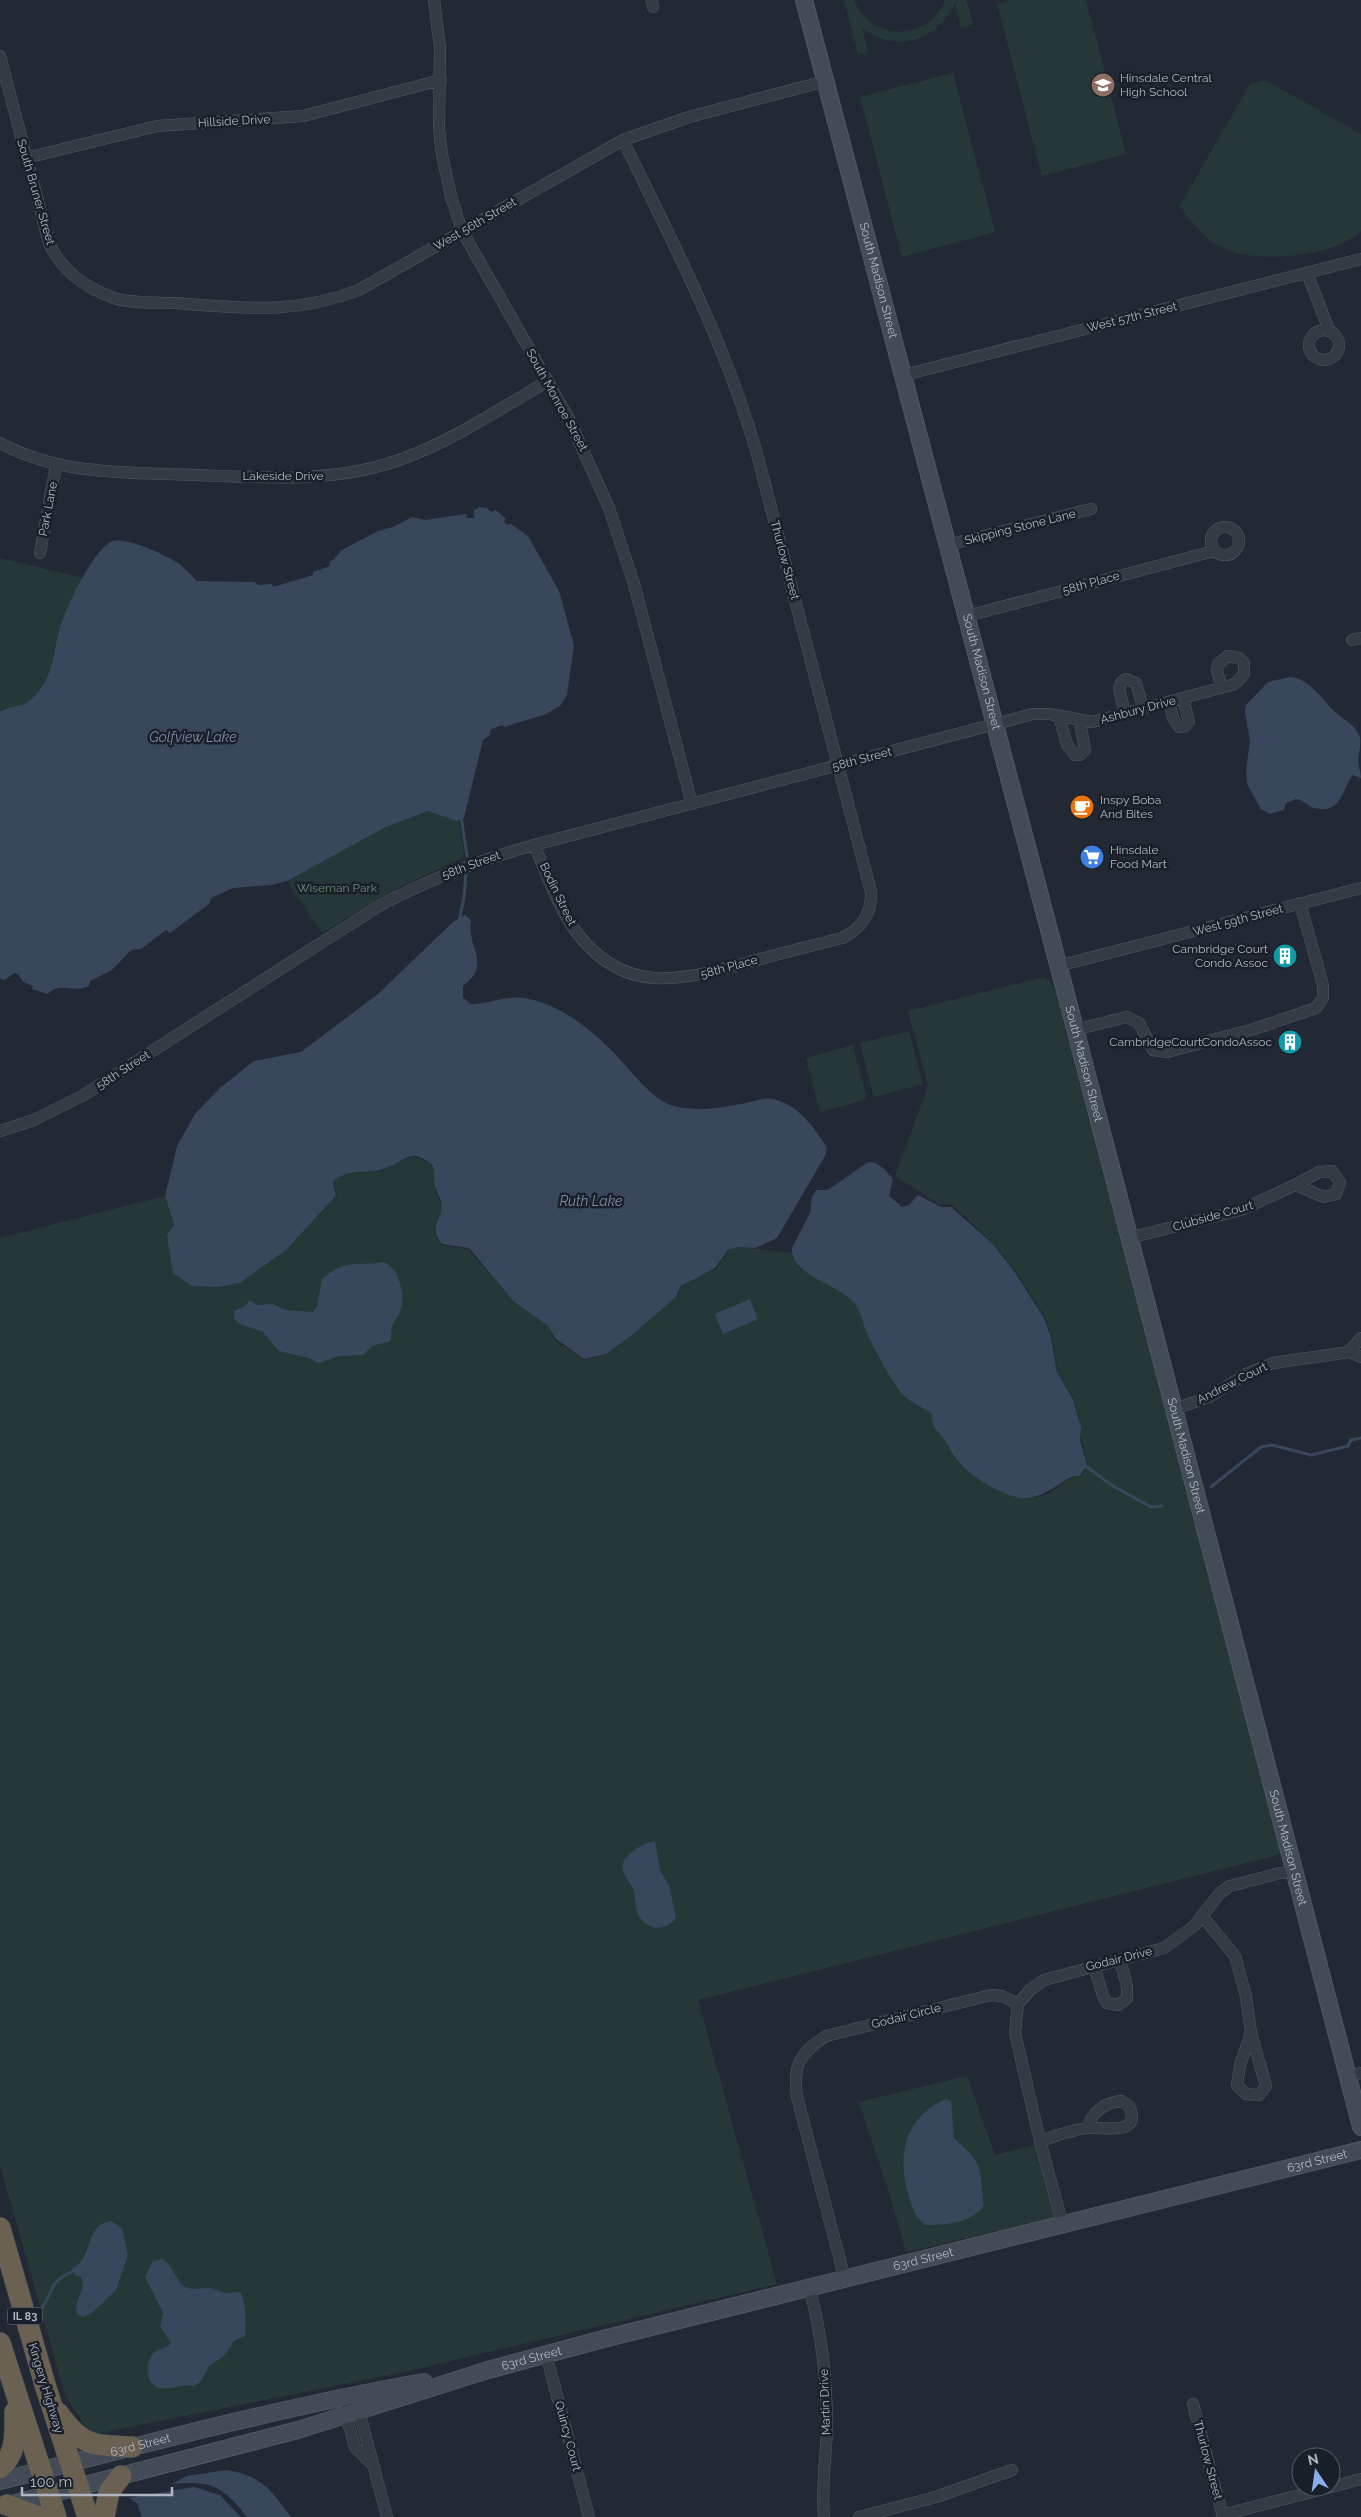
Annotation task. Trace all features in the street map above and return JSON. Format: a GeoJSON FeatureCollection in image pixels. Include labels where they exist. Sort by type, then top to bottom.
{"type":"FeatureCollection","features":[{"type":"Feature","properties":{"kind":"highway","name":"Kingery Highway"},"geometry":{"type":"LineString","coordinates":[[0,2228],[50,2403],[76,2487],[88,2517]]}},
{"type":"Feature","properties":{"kind":"highway"},"geometry":{"type":"LineString","coordinates":[[0,2343],[56,2517]]}},
{"type":"Feature","properties":{"kind":"highway"},"geometry":{"type":"LineString","coordinates":[[0,2468],[13,2452],[16,2397]]}},
{"type":"Feature","properties":{"kind":"highway"},"geometry":{"type":"LineString","coordinates":[[50,2403],[71,2431],[84,2442],[101,2446],[132,2447]]}},
{"type":"Feature","properties":{"kind":"highway"},"geometry":{"type":"LineString","coordinates":[[104,2517],[109,2492],[121,2476]]}},
{"type":"Feature","properties":{"kind":"highway"},"geometry":{"type":"LineString","coordinates":[[4,2506],[40,2517]]}},
{"type":"Feature","properties":{"kind":"street","name":"South Monroe Street"},"geometry":{"type":"LineString","coordinates":[[434,0],[441,80],[439,113],[442,155],[449,191],[462,231],[548,381],[596,474],[622,542],[692,804]]}},
{"type":"Feature","properties":{"kind":"street","name":"South Madison Street"},"geometry":{"type":"LineString","coordinates":[[804,0],[996,724],[1294,1873],[1354,2074],[1361,2127]]}},
{"type":"Feature","properties":{"kind":"street","name":"South Bruner Street"},"geometry":{"type":"LineString","coordinates":[[0,56],[49,243],[66,271],[80,282],[114,298]]}},
{"type":"Feature","properties":{"kind":"street","name":"Hillside Drive"},"geometry":{"type":"LineString","coordinates":[[26,158],[157,126],[304,116],[441,80]]}},
{"type":"Feature","properties":{"kind":"street","name":"West 56th Street"},"geometry":{"type":"LineString","coordinates":[[114,298],[260,309],[308,306],[335,299],[359,290],[623,140],[689,117],[826,81]]}},
{"type":"Feature","properties":{"kind":"street","name":"Thurlow Street"},"geometry":{"type":"LineString","coordinates":[[623,140],[708,317],[740,398],[757,454],[872,892],[866,919],[850,934],[793,950]]}},
{"type":"Feature","properties":{"kind":"street","name":"West 57th Street"},"geometry":{"type":"LineString","coordinates":[[904,375],[1361,259]]}},
{"type":"Feature","properties":{"kind":"street"},"geometry":{"type":"LineString","coordinates":[[1308,273],[1329,330]]}},
{"type":"Feature","properties":{"kind":"street","name":"Lakeside Drive"},"geometry":{"type":"LineString","coordinates":[[0,444],[56,466],[109,473],[296,478],[351,473],[388,464],[424,450],[548,381]]}},
{"type":"Feature","properties":{"kind":"street","name":"Park Lane"},"geometry":{"type":"LineString","coordinates":[[40,553],[56,466]]}},
{"type":"Feature","properties":{"kind":"street","name":"Skipping Stone Lane"},"geometry":{"type":"LineString","coordinates":[[948,545],[1091,509]]}},
{"type":"Feature","properties":{"kind":"street","name":"58th Place"},"geometry":{"type":"LineString","coordinates":[[967,616],[1214,551]]}},
{"type":"Feature","properties":{"kind":"street"},"geometry":{"type":"LineString","coordinates":[[1125,713],[1120,689],[1121,683],[1126,679],[1136,684],[1143,708]]}},
{"type":"Feature","properties":{"kind":"street","name":"Ashbury Drive"},"geometry":{"type":"LineString","coordinates":[[996,724],[1033,714],[1059,716],[1092,722],[1222,688]]}},
{"type":"Feature","properties":{"kind":"street"},"geometry":{"type":"LineString","coordinates":[[1169,702],[1176,724],[1179,727],[1185,726],[1189,722],[1183,698]]}},
{"type":"Feature","properties":{"kind":"street"},"geometry":{"type":"LineString","coordinates":[[1059,716],[1067,746],[1075,755],[1080,755],[1085,750],[1080,721]]}},
{"type":"Feature","properties":{"kind":"street","name":"58th Street"},"geometry":{"type":"LineString","coordinates":[[0,1131],[34,1120],[82,1096],[393,899],[466,866],[534,845],[996,724]]}},
{"type":"Feature","properties":{"kind":"street","name":"Bodin Street"},"geometry":{"type":"LineString","coordinates":[[534,845],[572,924],[588,946],[610,964],[638,975],[664,980]]}},
{"type":"Feature","properties":{"kind":"street","name":"West 59th Street"},"geometry":{"type":"LineString","coordinates":[[1058,966],[1361,888]]}},
{"type":"Feature","properties":{"kind":"street"},"geometry":{"type":"LineString","coordinates":[[1074,1030],[1127,1017],[1139,1023],[1153,1050],[1167,1052],[1254,1029],[1316,1008],[1323,998],[1323,985],[1300,903]]}},
{"type":"Feature","properties":{"kind":"street","name":"58th Place"},"geometry":{"type":"LineString","coordinates":[[664,980],[696,976],[793,950]]}},
{"type":"Feature","properties":{"kind":"street","name":"Clubside Court"},"geometry":{"type":"LineString","coordinates":[[1129,1238],[1241,1210],[1295,1185]]}},
{"type":"Feature","properties":{"kind":"street"},"geometry":{"type":"LineString","coordinates":[[1361,1338],[1349,1352],[1361,1357]]}},
{"type":"Feature","properties":{"kind":"street","name":"Andrew Court"},"geometry":{"type":"LineString","coordinates":[[1175,1409],[1211,1396],[1248,1373],[1273,1363],[1349,1352]]}},
{"type":"Feature","properties":{"kind":"street","name":"Godair Drive"},"geometry":{"type":"LineString","coordinates":[[1018,2004],[1030,1990],[1044,1980],[1164,1948],[1180,1938],[1203,1917],[1220,1893],[1230,1886],[1280,1873],[1294,1873]]}},
{"type":"Feature","properties":{"kind":"street"},"geometry":{"type":"LineString","coordinates":[[1203,1917],[1235,1956],[1246,1996],[1251,2033],[1266,2086],[1259,2095],[1246,2094],[1237,2085],[1240,2065],[1251,2033]]}},
{"type":"Feature","properties":{"kind":"street"},"geometry":{"type":"LineString","coordinates":[[1094,1966],[1103,1996],[1107,2002],[1118,2005],[1127,1998],[1120,1960]]}},
{"type":"Feature","properties":{"kind":"street","name":"Godair Circle"},"geometry":{"type":"LineString","coordinates":[[845,2279],[797,2097],[795,2077],[798,2062],[809,2047],[826,2036],[991,1995],[1002,1996],[1018,2004]]}},
{"type":"Feature","properties":{"kind":"street"},"geometry":{"type":"LineString","coordinates":[[1018,2004],[1015,2033],[1062,2226]]}},
{"type":"Feature","properties":{"kind":"street"},"geometry":{"type":"LineString","coordinates":[[1040,2141],[1090,2128]]}},
{"type":"Feature","properties":{"kind":"street","name":"63rd Street"},"geometry":{"type":"LineString","coordinates":[[4,2506],[298,2430],[488,2370],[546,2354],[1361,2150]]}},
{"type":"Feature","properties":{"kind":"street","name":"Martin Drive"},"geometry":{"type":"LineString","coordinates":[[809,2288],[815,2309],[825,2371],[827,2427],[822,2495],[824,2517]]}},
{"type":"Feature","properties":{"kind":"street","name":"Quincy Court"},"geometry":{"type":"LineString","coordinates":[[546,2354],[589,2517]]}},
{"type":"Feature","properties":{"kind":"street","name":"63rd Street"},"geometry":{"type":"LineString","coordinates":[[0,2481],[259,2414],[348,2395],[488,2370]]}},
{"type":"Feature","properties":{"kind":"street"},"geometry":{"type":"LineString","coordinates":[[348,2395],[353,2413],[355,2447],[373,2465],[387,2517]]}},
{"type":"Feature","properties":{"kind":"street","name":"Thurlow Street"},"geometry":{"type":"LineString","coordinates":[[1193,2404],[1222,2516]]}},
{"type":"Feature","properties":{"kind":"street"},"geometry":{"type":"LineString","coordinates":[[859,2517],[936,2497],[1012,2470]]}},
{"type":"Feature","properties":{"kind":"street"},"geometry":{"type":"LineString","coordinates":[[1341,2484],[1361,2479]]}},
{"type":"Feature","properties":{"kind":"street"},"geometry":{"type":"LineString","coordinates":[[1222,2516],[1293,2497]]}},
{"type":"Feature","properties":{"kind":"green space"},"geometry":{"type":"Polygon","coordinates":[[[844,0],[854,0],[862,14],[873,24],[886,30],[900,32],[914,30],[926,24],[937,14],[945,0],[966,0],[973,24],[961,28],[955,4],[938,27],[914,40],[901,42],[888,40],[875,36],[862,28],[868,52],[858,55],[844,0]]]}},
{"type":"Feature","properties":{"kind":"green space"},"geometry":{"type":"Polygon","coordinates":[[[1012,0],[1086,0],[1126,154],[1042,176],[997,4],[1012,0]]]}},
{"type":"Feature","properties":{"kind":"green space"},"geometry":{"type":"Polygon","coordinates":[[[953,73],[995,232],[902,257],[860,97],[953,73]]]}},
{"type":"Feature","properties":{"kind":"green space"},"geometry":{"type":"Polygon","coordinates":[[[1265,80],[1361,134],[1361,231],[1349,240],[1315,252],[1295,255],[1275,257],[1239,254],[1218,246],[1200,231],[1179,207],[1250,84],[1265,80]]]}},
{"type":"Feature","properties":{"kind":"green space"},"geometry":{"type":"Polygon","coordinates":[[[0,558],[83,578],[61,623],[50,671],[42,689],[23,707],[0,712],[0,558]]]}},
{"type":"Feature","properties":{"kind":"green space","name":"Wiseman Park"},"geometry":{"type":"Polygon","coordinates":[[[429,811],[459,821],[464,857],[394,890],[322,933],[287,881],[384,828],[429,811]]]}},
{"type":"Feature","properties":{"kind":"green space"},"geometry":{"type":"Polygon","coordinates":[[[1044,977],[1054,986],[1282,1854],[698,2000],[777,2284],[409,2371],[91,2435],[65,2395],[0,2165],[0,1238],[165,1196],[191,1285],[219,1287],[240,1283],[286,1250],[337,1196],[334,1181],[346,1174],[380,1171],[405,1159],[418,1157],[433,1167],[434,1186],[441,1209],[435,1234],[441,1245],[468,1249],[514,1302],[547,1325],[555,1340],[584,1360],[607,1354],[632,1336],[675,1298],[682,1287],[691,1279],[716,1269],[729,1250],[739,1247],[792,1253],[799,1268],[834,1286],[852,1301],[859,1310],[866,1331],[904,1397],[931,1413],[934,1428],[939,1432],[963,1467],[990,1487],[1001,1492],[1022,1497],[1044,1495],[1071,1478],[1081,1476],[1088,1465],[1074,1399],[1058,1372],[1052,1336],[1045,1317],[1015,1271],[992,1242],[952,1204],[940,1205],[895,1176],[928,1086],[908,1011],[1044,977]]]}},
{"type":"Feature","properties":{"kind":"green space"},"geometry":{"type":"Polygon","coordinates":[[[909,1031],[923,1084],[874,1097],[860,1043],[909,1031]]]}},
{"type":"Feature","properties":{"kind":"green space"},"geometry":{"type":"Polygon","coordinates":[[[853,1045],[867,1099],[820,1112],[806,1058],[853,1045]]]}},
{"type":"Feature","properties":{"kind":"green space"},"geometry":{"type":"Polygon","coordinates":[[[967,2076],[995,2155],[1035,2145],[1055,2218],[906,2252],[889,2192],[859,2102],[967,2076]]]}},
{"type":"Feature","properties":{"kind":"water","name":"Golfview Lake"},"geometry":{"type":"Polygon","coordinates":[[[480,507],[487,508],[491,512],[496,510],[506,519],[504,521],[507,525],[511,524],[528,536],[559,591],[574,645],[567,695],[560,706],[546,714],[504,727],[502,725],[490,730],[490,735],[483,740],[464,818],[457,821],[428,811],[384,828],[287,881],[271,885],[233,888],[211,898],[209,904],[170,933],[166,930],[141,949],[131,950],[112,970],[90,981],[89,986],[76,989],[57,988],[48,994],[32,989],[33,986],[23,982],[18,974],[14,973],[5,980],[0,979],[0,712],[26,703],[41,688],[51,668],[59,631],[67,609],[89,567],[105,546],[119,540],[146,548],[178,563],[197,581],[254,582],[259,585],[272,584],[273,587],[313,575],[313,572],[330,566],[329,561],[333,560],[342,550],[378,531],[393,527],[412,517],[425,520],[466,514],[467,518],[474,518],[474,510],[480,507]]]}},
{"type":"Feature","properties":{"kind":"water"},"geometry":{"type":"Polygon","coordinates":[[[1290,677],[1297,678],[1308,685],[1358,732],[1360,746],[1358,760],[1361,778],[1353,775],[1340,799],[1330,808],[1314,808],[1296,799],[1286,803],[1284,810],[1270,814],[1261,809],[1247,784],[1246,770],[1250,741],[1245,712],[1246,705],[1268,682],[1290,677]]]}},
{"type":"Feature","properties":{"kind":"water","name":"Ruth Lake"},"geometry":{"type":"Polygon","coordinates":[[[465,915],[471,920],[470,930],[477,962],[472,978],[463,986],[463,997],[470,1004],[506,998],[521,998],[542,1002],[554,1007],[588,1029],[617,1056],[650,1092],[674,1106],[710,1109],[769,1099],[781,1101],[804,1117],[817,1132],[827,1148],[825,1156],[777,1238],[755,1248],[739,1247],[728,1250],[715,1268],[681,1286],[675,1298],[631,1336],[606,1354],[584,1359],[556,1339],[547,1325],[514,1302],[469,1248],[442,1244],[436,1232],[442,1208],[441,1200],[434,1184],[433,1166],[418,1156],[409,1157],[379,1170],[346,1174],[339,1177],[333,1182],[336,1196],[286,1250],[240,1283],[219,1287],[192,1286],[173,1273],[167,1235],[174,1225],[165,1196],[177,1146],[195,1114],[220,1088],[254,1061],[301,1052],[378,994],[453,922],[465,915]]]}},
{"type":"Feature","properties":{"kind":"water"},"geometry":{"type":"Polygon","coordinates":[[[868,1162],[879,1165],[893,1179],[889,1196],[902,1207],[909,1205],[918,1195],[941,1207],[951,1207],[992,1243],[1014,1271],[1044,1318],[1051,1337],[1057,1372],[1073,1399],[1081,1427],[1080,1440],[1087,1465],[1080,1476],[1069,1478],[1042,1494],[1025,1498],[1012,1496],[993,1488],[975,1477],[954,1456],[934,1428],[931,1413],[905,1397],[896,1385],[873,1346],[854,1303],[799,1266],[794,1258],[792,1248],[810,1213],[812,1197],[816,1190],[828,1190],[868,1162]]]}},
{"type":"Feature","properties":{"kind":"water"},"geometry":{"type":"Polygon","coordinates":[[[382,1262],[392,1268],[399,1280],[402,1302],[392,1326],[390,1341],[372,1346],[363,1355],[340,1356],[318,1363],[309,1358],[279,1351],[263,1332],[240,1324],[234,1319],[234,1311],[245,1306],[250,1300],[257,1305],[273,1304],[285,1310],[313,1312],[317,1306],[322,1279],[331,1272],[350,1264],[382,1262]]]}},
{"type":"Feature","properties":{"kind":"water"},"geometry":{"type":"Polygon","coordinates":[[[750,1299],[758,1319],[723,1334],[715,1314],[750,1299]]]}},
{"type":"Feature","properties":{"kind":"water"},"geometry":{"type":"Polygon","coordinates":[[[655,1841],[660,1870],[669,1885],[676,1918],[667,1926],[656,1928],[641,1920],[636,1908],[633,1888],[622,1866],[628,1855],[641,1846],[655,1841]]]}},
{"type":"Feature","properties":{"kind":"water"},"geometry":{"type":"Polygon","coordinates":[[[946,2099],[951,2101],[954,2138],[971,2155],[979,2167],[984,2206],[971,2217],[964,2220],[941,2225],[924,2225],[915,2212],[906,2186],[904,2172],[905,2146],[909,2134],[923,2114],[946,2099]]]}},
{"type":"Feature","properties":{"kind":"water"},"geometry":{"type":"Polygon","coordinates":[[[111,2221],[122,2228],[128,2255],[116,2290],[93,2312],[83,2317],[77,2314],[76,2309],[83,2285],[80,2276],[76,2276],[72,2268],[79,2264],[83,2258],[96,2229],[102,2224],[111,2221]]]}},
{"type":"Feature","properties":{"kind":"water"},"geometry":{"type":"Polygon","coordinates":[[[163,2259],[170,2266],[182,2286],[192,2289],[210,2288],[225,2293],[240,2292],[242,2295],[245,2336],[234,2341],[224,2356],[209,2366],[201,2381],[194,2386],[155,2387],[148,2374],[148,2364],[152,2355],[171,2343],[160,2327],[163,2313],[145,2277],[153,2261],[163,2259]]]}},
{"type":"Feature","properties":{"kind":"water"},"geometry":{"type":"Polygon","coordinates":[[[227,2470],[257,2480],[271,2492],[291,2517],[247,2517],[231,2498],[215,2487],[197,2483],[172,2484],[187,2476],[227,2470]]]}},
{"type":"Feature","properties":{"kind":"water"},"geometry":{"type":"Polygon","coordinates":[[[194,2487],[220,2495],[241,2517],[142,2517],[137,2503],[129,2498],[194,2487]]]}},
{"type":"Feature","properties":{"kind":"waterway"},"geometry":{"type":"LineString","coordinates":[[461,816],[467,856]]}},
{"type":"Feature","properties":{"kind":"waterway"},"geometry":{"type":"LineString","coordinates":[[459,922],[466,873]]}},
{"type":"Feature","properties":{"kind":"waterway"},"geometry":{"type":"LineString","coordinates":[[1211,1487],[1261,1447],[1272,1445],[1311,1455],[1348,1446],[1351,1440],[1361,1438]]}},
{"type":"Feature","properties":{"kind":"waterway"},"geometry":{"type":"LineString","coordinates":[[1084,1465],[1113,1486],[1151,1507],[1162,1506]]}},
{"type":"Feature","properties":{"kind":"waterway"},"geometry":{"type":"LineString","coordinates":[[41,2310],[55,2284],[73,2271]]}},
{"type":"Feature","properties":{"kind":"place","name":"Hinsdale Central High School"},"geometry":{"type":"Point","coordinates":[1103,85]}},
{"type":"Feature","properties":{"kind":"place","name":"Inspy Boba And Bites"},"geometry":{"type":"Point","coordinates":[1082,807]}},
{"type":"Feature","properties":{"kind":"place","name":"Hinsdale Food Mart"},"geometry":{"type":"Point","coordinates":[1092,857]}},
{"type":"Feature","properties":{"kind":"place","name":"Cambridge Court Condo Assoc"},"geometry":{"type":"Point","coordinates":[1285,956]}},
{"type":"Feature","properties":{"kind":"place","name":"CambridgeCourtCondoAssoc"},"geometry":{"type":"Point","coordinates":[1290,1042]}}]}
